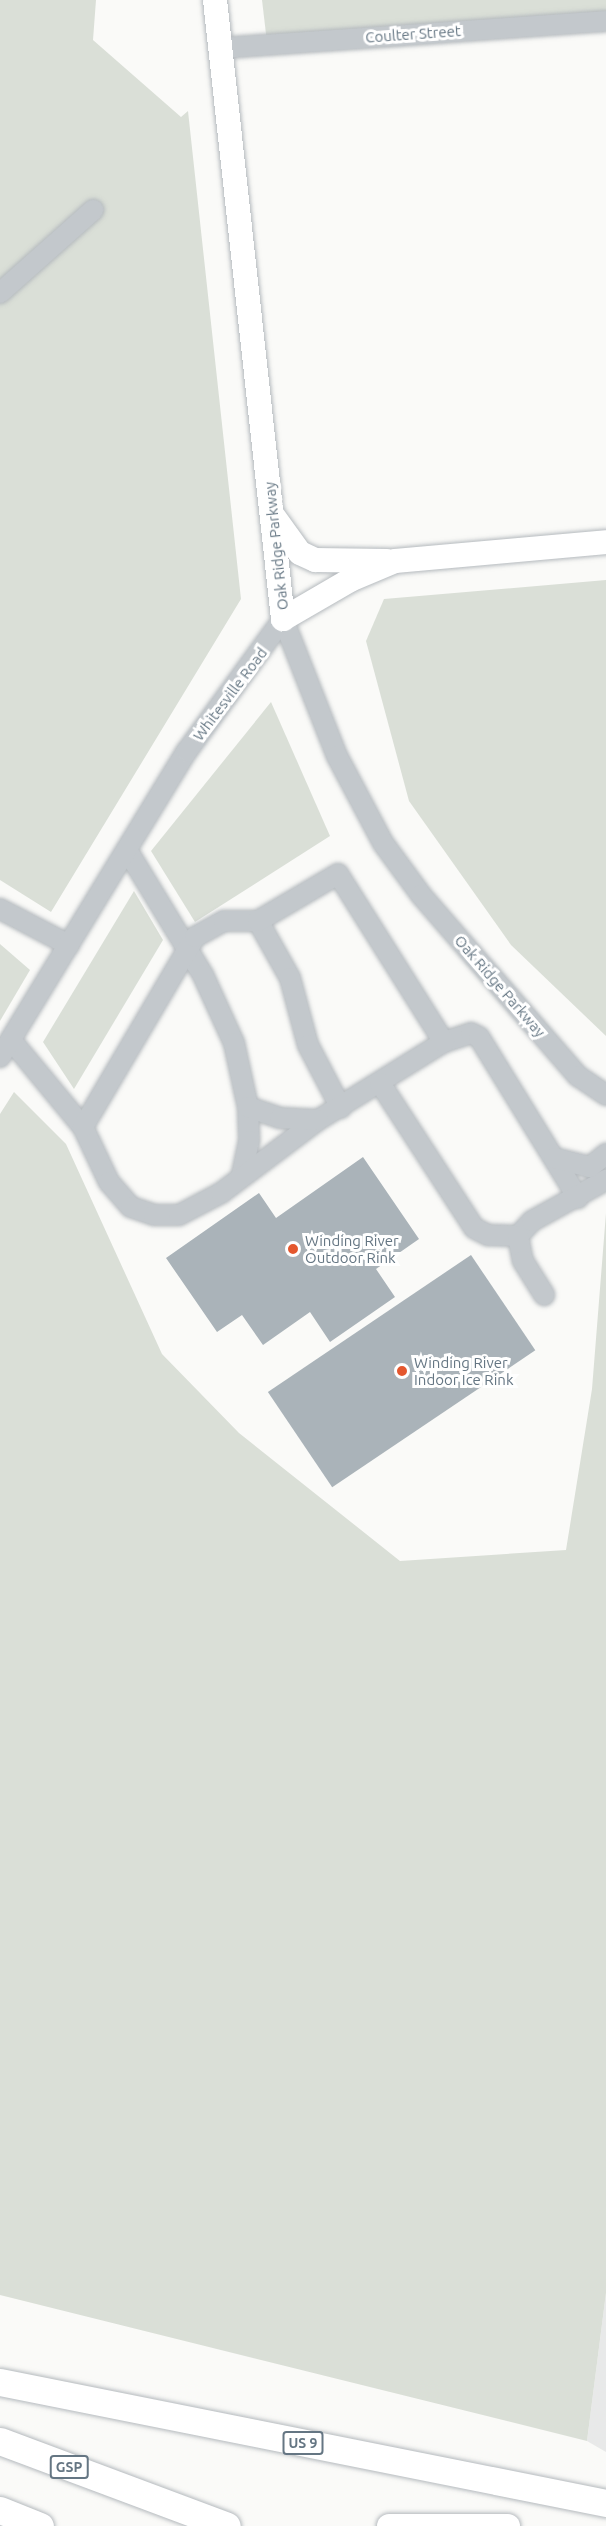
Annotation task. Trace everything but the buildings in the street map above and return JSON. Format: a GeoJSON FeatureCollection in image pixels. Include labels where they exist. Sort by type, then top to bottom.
{"type":"FeatureCollection","features":[{"type":"Feature","properties":{"kind":"highway","name":"US 9"},"geometry":{"type":"LineString","coordinates":[[0,2382],[606,2503]]}},
{"type":"Feature","properties":{"kind":"highway","name":"GSP"},"geometry":{"type":"LineString","coordinates":[[0,2441],[227,2526]]}},
{"type":"Feature","properties":{"kind":"highway"},"geometry":{"type":"LineString","coordinates":[[0,2510],[40,2526]]}},
{"type":"Feature","properties":{"kind":"main road","name":"Oak Ridge Parkway"},"geometry":{"type":"LineString","coordinates":[[215,0],[283,619]]}},
{"type":"Feature","properties":{"kind":"main road"},"geometry":{"type":"LineString","coordinates":[[272,515],[300,553],[315,560],[396,561]]}},
{"type":"Feature","properties":{"kind":"main road","name":"Whitesville Road"},"geometry":{"type":"LineString","coordinates":[[283,619],[350,580],[396,561],[606,542]]}},
{"type":"Feature","properties":{"kind":"main road"},"geometry":{"type":"LineString","coordinates":[[389,2526],[508,2526]]}},
{"type":"Feature","properties":{"kind":"street","name":"Coulter Street"},"geometry":{"type":"LineString","coordinates":[[221,48],[606,21]]}},
{"type":"Feature","properties":{"kind":"street"},"geometry":{"type":"LineString","coordinates":[[0,293],[93,210]]}},
{"type":"Feature","properties":{"kind":"street","name":"Whitesville Road"},"geometry":{"type":"LineString","coordinates":[[0,1057],[188,751],[283,619]]}},
{"type":"Feature","properties":{"kind":"street","name":"Oak Ridge Parkway"},"geometry":{"type":"LineString","coordinates":[[283,619],[337,756],[383,843],[420,896],[570,1067],[606,1095]]}},
{"type":"Feature","properties":{"kind":"street"},"geometry":{"type":"LineString","coordinates":[[127,850],[189,951],[234,1043],[248,1107],[249,1141],[242,1175]]}},
{"type":"Feature","properties":{"kind":"street"},"geometry":{"type":"LineString","coordinates":[[83,1127],[189,951],[195,937],[224,921],[258,921],[338,874],[444,1042]]}},
{"type":"Feature","properties":{"kind":"street"},"geometry":{"type":"LineString","coordinates":[[0,909],[69,945]]}},
{"type":"Feature","properties":{"kind":"street"},"geometry":{"type":"LineString","coordinates":[[258,921],[290,978],[308,1045],[340,1108]]}},
{"type":"Feature","properties":{"kind":"street"},"geometry":{"type":"LineString","coordinates":[[11,1040],[83,1127],[109,1182],[131,1207],[154,1215],[178,1215],[221,1193],[242,1175],[298,1139],[318,1120],[460,1034],[479,1037],[578,1198]]}},
{"type":"Feature","properties":{"kind":"street"},"geometry":{"type":"LineString","coordinates":[[380,1083],[474,1228],[488,1235],[518,1236],[532,1221],[578,1198],[606,1180]]}},
{"type":"Feature","properties":{"kind":"street"},"geometry":{"type":"LineString","coordinates":[[248,1107],[280,1118],[318,1120]]}},
{"type":"Feature","properties":{"kind":"street"},"geometry":{"type":"LineString","coordinates":[[554,1158],[590,1167],[606,1155]]}},
{"type":"Feature","properties":{"kind":"street"},"geometry":{"type":"LineString","coordinates":[[518,1236],[524,1261],[544,1294]]}},
{"type":"Feature","properties":{"kind":"shaded area"},"geometry":{"type":"Polygon","coordinates":[[[0,0],[96,0],[93,40],[181,117],[188,111],[241,599],[51,912],[0,880],[0,0]]]}},
{"type":"Feature","properties":{"kind":"shaded area"},"geometry":{"type":"Polygon","coordinates":[[[262,0],[606,0],[606,20],[268,51],[262,0]]]}},
{"type":"Feature","properties":{"kind":"shaded area"},"geometry":{"type":"Polygon","coordinates":[[[606,580],[606,1036],[511,945],[409,801],[366,641],[384,599],[606,580]]]}},
{"type":"Feature","properties":{"kind":"shaded area"},"geometry":{"type":"Polygon","coordinates":[[[271,702],[330,836],[195,922],[151,851],[271,702]]]}},
{"type":"Feature","properties":{"kind":"shaded area"},"geometry":{"type":"Polygon","coordinates":[[[134,891],[163,940],[74,1089],[43,1042],[134,891]]]}},
{"type":"Feature","properties":{"kind":"shaded area"},"geometry":{"type":"Polygon","coordinates":[[[0,944],[30,970],[0,1021],[0,944]]]}},
{"type":"Feature","properties":{"kind":"shaded area"},"geometry":{"type":"Polygon","coordinates":[[[14,1092],[66,1144],[162,1354],[239,1433],[400,1561],[566,1550],[592,1389],[606,1213],[606,2293],[587,2441],[0,2295],[0,1114],[14,1092]]]}},
{"type":"Feature","properties":{"kind":"shaded area"},"geometry":{"type":"Polygon","coordinates":[[[606,2293],[606,2452],[587,2441],[606,2293]]]}},
{"type":"Feature","properties":{"kind":"place","name":"Winding River Outdoor Rink"},"geometry":{"type":"Point","coordinates":[293,1249]}},
{"type":"Feature","properties":{"kind":"place","name":"Winding River Indoor Ice Rink"},"geometry":{"type":"Point","coordinates":[402,1371]}}]}
